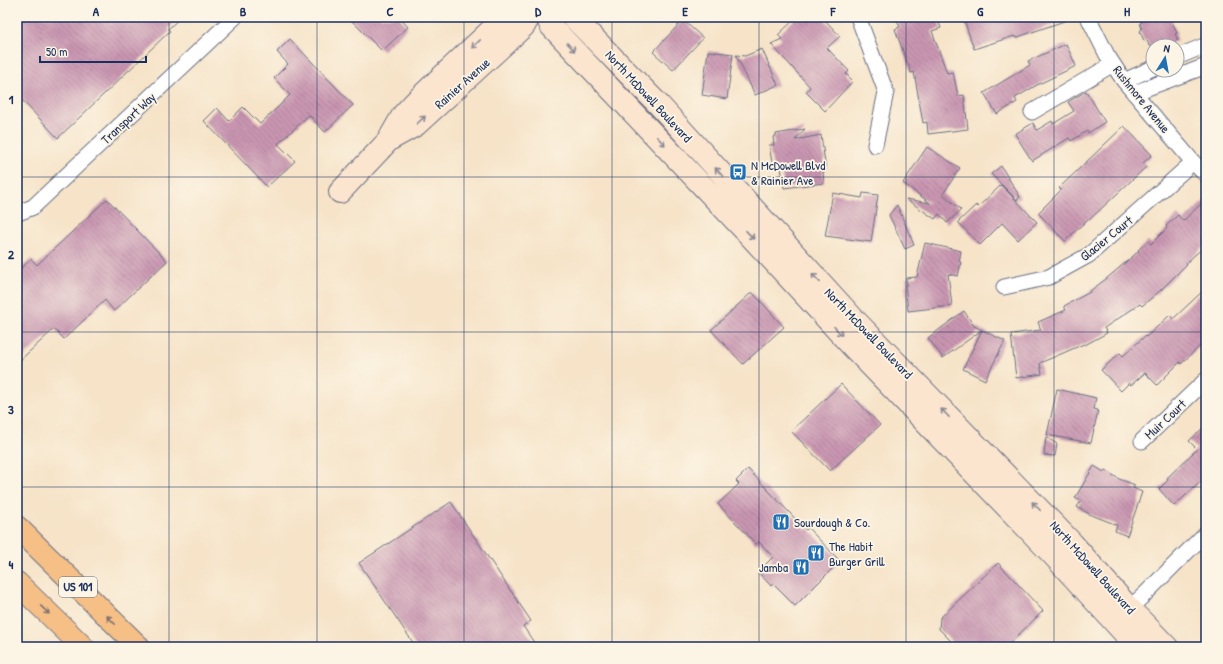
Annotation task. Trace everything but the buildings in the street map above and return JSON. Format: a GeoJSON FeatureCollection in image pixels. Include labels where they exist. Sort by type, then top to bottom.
{"type":"FeatureCollection","features":[{"type":"Feature","properties":{"kind":"highway","name":"US 101"},"geometry":{"type":"LineString","coordinates":[[17,527],[139,647]]}},
{"type":"Feature","properties":{"kind":"highway","name":"US 101"},"geometry":{"type":"LineString","coordinates":[[17,583],[83,647]]}},
{"type":"Feature","properties":{"kind":"main road","name":"Rainier Avenue"},"geometry":{"type":"LineString","coordinates":[[340,192],[388,141],[403,115],[415,102],[504,17]]}},
{"type":"Feature","properties":{"kind":"main road","name":"Rainier Avenue"},"geometry":{"type":"LineString","coordinates":[[388,141],[416,125],[524,26],[529,17]]}},
{"type":"Feature","properties":{"kind":"main road","name":"North McDowell Boulevard"},"geometry":{"type":"LineString","coordinates":[[547,17],[551,26],[752,238],[850,344],[1054,556],[1121,614],[1167,647]]}},
{"type":"Feature","properties":{"kind":"main road","name":"North McDowell Boulevard"},"geometry":{"type":"LineString","coordinates":[[573,17],[660,106],[852,316],[1072,543],[1121,614],[1137,647]]}},
{"type":"Feature","properties":{"kind":"street","name":"Transport Way"},"geometry":{"type":"LineString","coordinates":[[17,212],[18,213],[33,207],[235,17]]}},
{"type":"Feature","properties":{"kind":"street"},"geometry":{"type":"LineString","coordinates":[[858,17],[886,92],[875,145]]}},
{"type":"Feature","properties":{"kind":"street","name":"Rushmore Avenue"},"geometry":{"type":"LineString","coordinates":[[1088,17],[1107,55],[1124,81],[1193,162],[1206,175]]}},
{"type":"Feature","properties":{"kind":"street"},"geometry":{"type":"LineString","coordinates":[[1185,54],[1206,45]]}},
{"type":"Feature","properties":{"kind":"street"},"geometry":{"type":"LineString","coordinates":[[1032,112],[1113,64]]}},
{"type":"Feature","properties":{"kind":"street"},"geometry":{"type":"LineString","coordinates":[[1134,92],[1206,66]]}},
{"type":"Feature","properties":{"kind":"street"},"geometry":{"type":"LineString","coordinates":[[1124,81],[1145,72]]}},
{"type":"Feature","properties":{"kind":"street","name":"Glacier Court"},"geometry":{"type":"LineString","coordinates":[[1004,287],[1049,277],[1089,255],[1193,162]]}},
{"type":"Feature","properties":{"kind":"street","name":"Muir Court"},"geometry":{"type":"LineString","coordinates":[[1142,441],[1206,380]]}},
{"type":"Feature","properties":{"kind":"street"},"geometry":{"type":"LineString","coordinates":[[1121,614],[1143,596],[1206,532]]}},
{"type":"Feature","properties":{"kind":"place","name":"N McDowell Blvd & Rainier Ave"},"geometry":{"type":"Point","coordinates":[738,172]}},
{"type":"Feature","properties":{"kind":"place","name":"Sourdough & Co."},"geometry":{"type":"Point","coordinates":[781,522]}},
{"type":"Feature","properties":{"kind":"place","name":"The Habit Burger Grill"},"geometry":{"type":"Point","coordinates":[816,553]}},
{"type":"Feature","properties":{"kind":"place","name":"Jamba"},"geometry":{"type":"Point","coordinates":[801,567]}}]}
